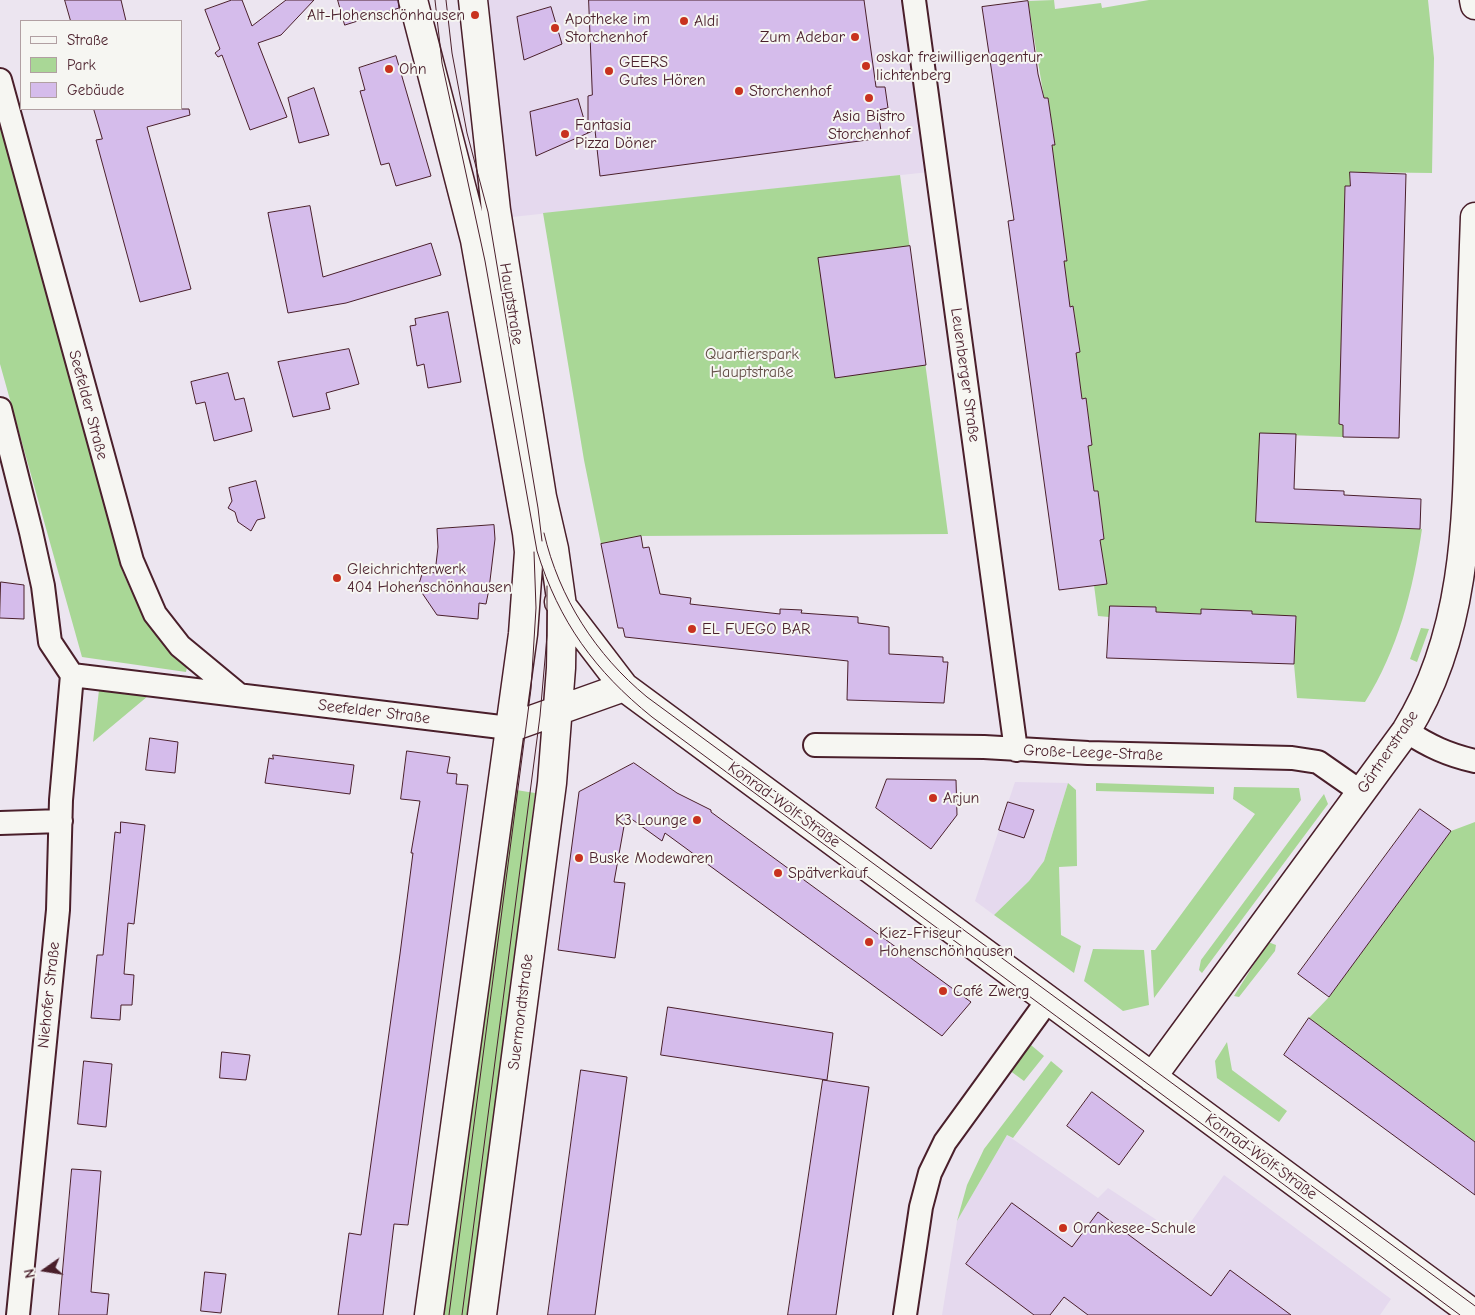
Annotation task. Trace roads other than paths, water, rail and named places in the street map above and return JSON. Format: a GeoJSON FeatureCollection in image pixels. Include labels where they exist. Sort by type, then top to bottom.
{"type":"FeatureCollection","features":[{"type":"Feature","properties":{"kind":"main road","name":"Hauptstraße"},"geometry":{"type":"LineString","coordinates":[[413,0],[469,214],[527,533],[529,561],[523,634],[510,728]]}},
{"type":"Feature","properties":{"kind":"main road","name":"Hauptstraße"},"geometry":{"type":"LineString","coordinates":[[473,0],[496,210],[542,497],[554,549],[562,606],[559,709]]}},
{"type":"Feature","properties":{"kind":"main road"},"geometry":{"type":"LineString","coordinates":[[1474,0],[1475,5]]}},
{"type":"Feature","properties":{"kind":"main road"},"geometry":{"type":"LineString","coordinates":[[469,214],[496,210]]}},
{"type":"Feature","properties":{"kind":"main road","name":"Gärtnerstraße"},"geometry":{"type":"LineString","coordinates":[[1152,1077],[1406,731],[1431,682],[1448,635],[1462,567],[1469,486],[1475,217]]}},
{"type":"Feature","properties":{"kind":"main road","name":"Hauptstraße"},"geometry":{"type":"LineString","coordinates":[[529,561],[624,687]]}},
{"type":"Feature","properties":{"kind":"main road"},"geometry":{"type":"LineString","coordinates":[[429,1315],[510,728],[624,687]]}},
{"type":"Feature","properties":{"kind":"main road","name":"Konrad-Wolf-Straße"},"geometry":{"type":"LineString","coordinates":[[624,687],[1475,1315]]}},
{"type":"Feature","properties":{"kind":"main road","name":"Suermondtstraße"},"geometry":{"type":"LineString","coordinates":[[482,1315],[552,783],[559,709]]}},
{"type":"Feature","properties":{"kind":"street","name":"Leuenberger Straße"},"geometry":{"type":"LineString","coordinates":[[914,0],[1016,750]]}},
{"type":"Feature","properties":{"kind":"street","name":"Seefelder Straße"},"geometry":{"type":"LineString","coordinates":[[0,80],[132,561],[155,614],[180,646],[238,694]]}},
{"type":"Feature","properties":{"kind":"street"},"geometry":{"type":"LineString","coordinates":[[0,408],[43,586],[50,642],[72,675]]}},
{"type":"Feature","properties":{"kind":"street","name":"Seefelder Straße"},"geometry":{"type":"LineString","coordinates":[[72,675],[510,728]]}},
{"type":"Feature","properties":{"kind":"street","name":"Niehofer Straße"},"geometry":{"type":"LineString","coordinates":[[18,1315],[58,910],[60,821],[72,675]]}},
{"type":"Feature","properties":{"kind":"street"},"geometry":{"type":"LineString","coordinates":[[1406,731],[1434,749],[1452,756],[1475,760]]}},
{"type":"Feature","properties":{"kind":"street","name":"Große-Leege-Straße"},"geometry":{"type":"LineString","coordinates":[[815,745],[984,747],[1016,750],[1292,758],[1318,762],[1362,792]]}},
{"type":"Feature","properties":{"kind":"street"},"geometry":{"type":"LineString","coordinates":[[0,823],[60,821]]}},
{"type":"Feature","properties":{"kind":"street"},"geometry":{"type":"LineString","coordinates":[[905,1315],[921,1207],[930,1173],[945,1142],[1048,1000]]}},
{"type":"Feature","properties":{"kind":"tram line"},"geometry":{"type":"LineString","coordinates":[[435,0],[442,63],[485,261],[537,551],[546,577],[568,623],[596,663],[613,682],[652,717],[1460,1315]]}},
{"type":"Feature","properties":{"kind":"tram line"},"geometry":{"type":"LineString","coordinates":[[446,0],[452,53],[467,133],[488,212],[542,541]]}},
{"type":"Feature","properties":{"kind":"tram line"},"geometry":{"type":"LineString","coordinates":[[544,533],[559,580],[582,624],[612,663],[647,697],[1475,1306]]}},
{"type":"Feature","properties":{"kind":"tram line"},"geometry":{"type":"LineString","coordinates":[[449,1315],[531,689],[536,608],[534,552]]}},
{"type":"Feature","properties":{"kind":"tram line"},"geometry":{"type":"LineString","coordinates":[[462,1315],[540,716],[547,636],[547,586]]}},
{"type":"Feature","properties":{"kind":"place","name":"Alt-Hohenschönhausen"},"geometry":{"type":"Point","coordinates":[475,15]}},
{"type":"Feature","properties":{"kind":"place","name":"Aldi"},"geometry":{"type":"Point","coordinates":[684,21]}},
{"type":"Feature","properties":{"kind":"place","name":"Apotheke im Storchenhof"},"geometry":{"type":"Point","coordinates":[555,28]}},
{"type":"Feature","properties":{"kind":"place","name":"Zum Adebar"},"geometry":{"type":"Point","coordinates":[855,37]}},
{"type":"Feature","properties":{"kind":"place","name":"oskar freiwilligenagentur lichtenberg"},"geometry":{"type":"Point","coordinates":[866,66]}},
{"type":"Feature","properties":{"kind":"place","name":"Ohn"},"geometry":{"type":"Point","coordinates":[389,69]}},
{"type":"Feature","properties":{"kind":"place","name":"GEERS Gutes Hören"},"geometry":{"type":"Point","coordinates":[609,71]}},
{"type":"Feature","properties":{"kind":"place","name":"Storchenhof"},"geometry":{"type":"Point","coordinates":[739,91]}},
{"type":"Feature","properties":{"kind":"place","name":"Asia Bistro Storchenhof"},"geometry":{"type":"Point","coordinates":[869,98]}},
{"type":"Feature","properties":{"kind":"place","name":"Fantasia Pizza Döner"},"geometry":{"type":"Point","coordinates":[565,134]}},
{"type":"Feature","properties":{"kind":"place","name":"Gleichrichterwerk 404 Hohenschönhausen"},"geometry":{"type":"Point","coordinates":[337,578]}},
{"type":"Feature","properties":{"kind":"place","name":"EL FUEGO BAR"},"geometry":{"type":"Point","coordinates":[692,629]}},
{"type":"Feature","properties":{"kind":"place","name":"Arjun"},"geometry":{"type":"Point","coordinates":[933,798]}},
{"type":"Feature","properties":{"kind":"place","name":"K3 Lounge"},"geometry":{"type":"Point","coordinates":[697,820]}},
{"type":"Feature","properties":{"kind":"place","name":"Buske Modewaren"},"geometry":{"type":"Point","coordinates":[579,858]}},
{"type":"Feature","properties":{"kind":"place","name":"Spätverkauf"},"geometry":{"type":"Point","coordinates":[778,873]}},
{"type":"Feature","properties":{"kind":"place","name":"Kiez-Friseur Hohenschönhausen"},"geometry":{"type":"Point","coordinates":[869,942]}},
{"type":"Feature","properties":{"kind":"place","name":"Café Zwerg"},"geometry":{"type":"Point","coordinates":[943,991]}},
{"type":"Feature","properties":{"kind":"place","name":"Orankesee-Schule"},"geometry":{"type":"Point","coordinates":[1063,1228]}},
{"type":"Feature","properties":{"kind":"park label","name":"Quartierspark Hauptstraße"},"geometry":{"type":"Point","coordinates":[752,363]}}]}
